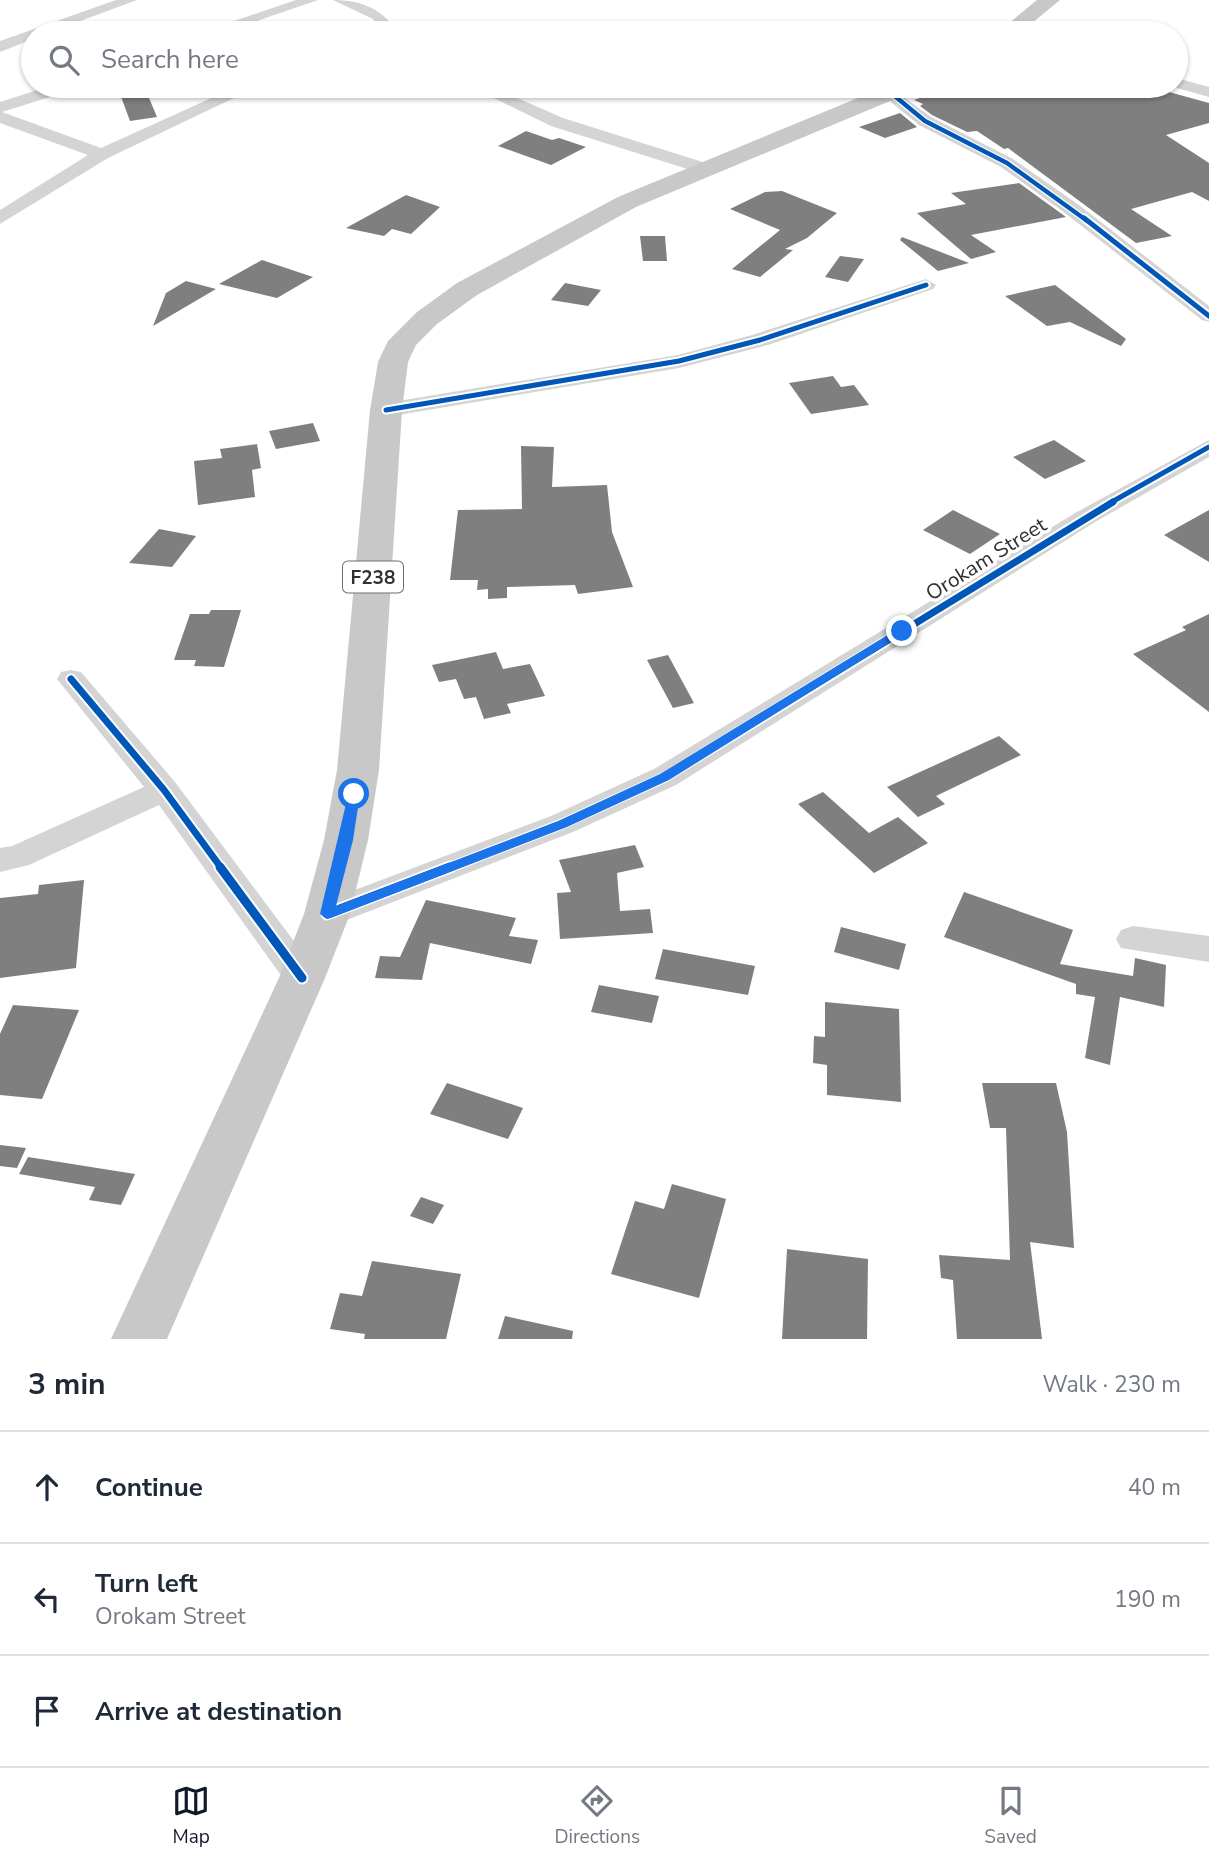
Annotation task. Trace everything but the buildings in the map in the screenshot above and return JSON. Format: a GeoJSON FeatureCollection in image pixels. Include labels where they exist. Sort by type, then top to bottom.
{"type":"FeatureCollection","features":[{"type":"Feature","properties":{"kind":"main road"},"geometry":{"type":"LineString","coordinates":[[1023,21],[1050,0]]}},
{"type":"Feature","properties":{"kind":"main road","name":"F238"},"geometry":{"type":"LineString","coordinates":[[139,1339],[302,978],[327,914],[346,840],[358,770],[386,410],[393,362],[403,341],[427,318],[467,289],[616,208],[877,98]]}},
{"type":"Feature","properties":{"kind":"street"},"geometry":{"type":"LineString","coordinates":[[69,21],[130,0]]}},
{"type":"Feature","properties":{"kind":"street"},"geometry":{"type":"LineString","coordinates":[[245,21],[311,0]]}},
{"type":"Feature","properties":{"kind":"street"},"geometry":{"type":"LineString","coordinates":[[340,0],[377,16],[381,21]]}},
{"type":"Feature","properties":{"kind":"street"},"geometry":{"type":"LineString","coordinates":[[0,47],[21,38]]}},
{"type":"Feature","properties":{"kind":"street"},"geometry":{"type":"LineString","coordinates":[[1188,86],[1209,92]]}},
{"type":"Feature","properties":{"kind":"street"},"geometry":{"type":"LineString","coordinates":[[0,108],[30,98]]}},
{"type":"Feature","properties":{"kind":"street"},"geometry":{"type":"LineString","coordinates":[[0,218],[102,155],[225,98]]}},
{"type":"Feature","properties":{"kind":"street"},"geometry":{"type":"LineString","coordinates":[[504,98],[557,122],[706,169]]}},
{"type":"Feature","properties":{"kind":"street"},"geometry":{"type":"LineString","coordinates":[[906,98],[925,121],[1007,163],[1072,209],[1209,316]]}},
{"type":"Feature","properties":{"kind":"street"},"geometry":{"type":"LineString","coordinates":[[0,117],[102,155]]}},
{"type":"Feature","properties":{"kind":"street"},"geometry":{"type":"LineString","coordinates":[[386,410],[679,362],[760,340],[926,285]]}},
{"type":"Feature","properties":{"kind":"street","name":"Orokam Street"},"geometry":{"type":"LineString","coordinates":[[327,914],[562,824],[664,777],[1086,517],[1209,447]]}},
{"type":"Feature","properties":{"kind":"street"},"geometry":{"type":"LineString","coordinates":[[71,679],[164,790],[302,978]]}},
{"type":"Feature","properties":{"kind":"street"},"geometry":{"type":"LineString","coordinates":[[0,860],[18,857],[164,790]]}},
{"type":"Feature","properties":{"kind":"street"},"geometry":{"type":"LineString","coordinates":[[1133,939],[1209,948]]}},
{"type":"Feature","properties":{"kind":"cycle path"},"geometry":{"type":"LineString","coordinates":[[897,98],[925,121],[1007,163],[1072,209],[1209,316]]}},
{"type":"Feature","properties":{"kind":"cycle path"},"geometry":{"type":"LineString","coordinates":[[386,410],[679,361],[760,340],[926,285]]}},
{"type":"Feature","properties":{"kind":"cycle path"},"geometry":{"type":"LineString","coordinates":[[327,914],[562,824],[665,777],[1086,517],[1209,447]]}},
{"type":"Feature","properties":{"kind":"cycle path"},"geometry":{"type":"LineString","coordinates":[[71,679],[164,790],[302,978]]}},
{"type":"Feature","properties":{"kind":"route"},"geometry":{"type":"LineString","coordinates":[[354,794],[346,840],[327,914],[562,824],[664,777],[902,631]]}}]}
